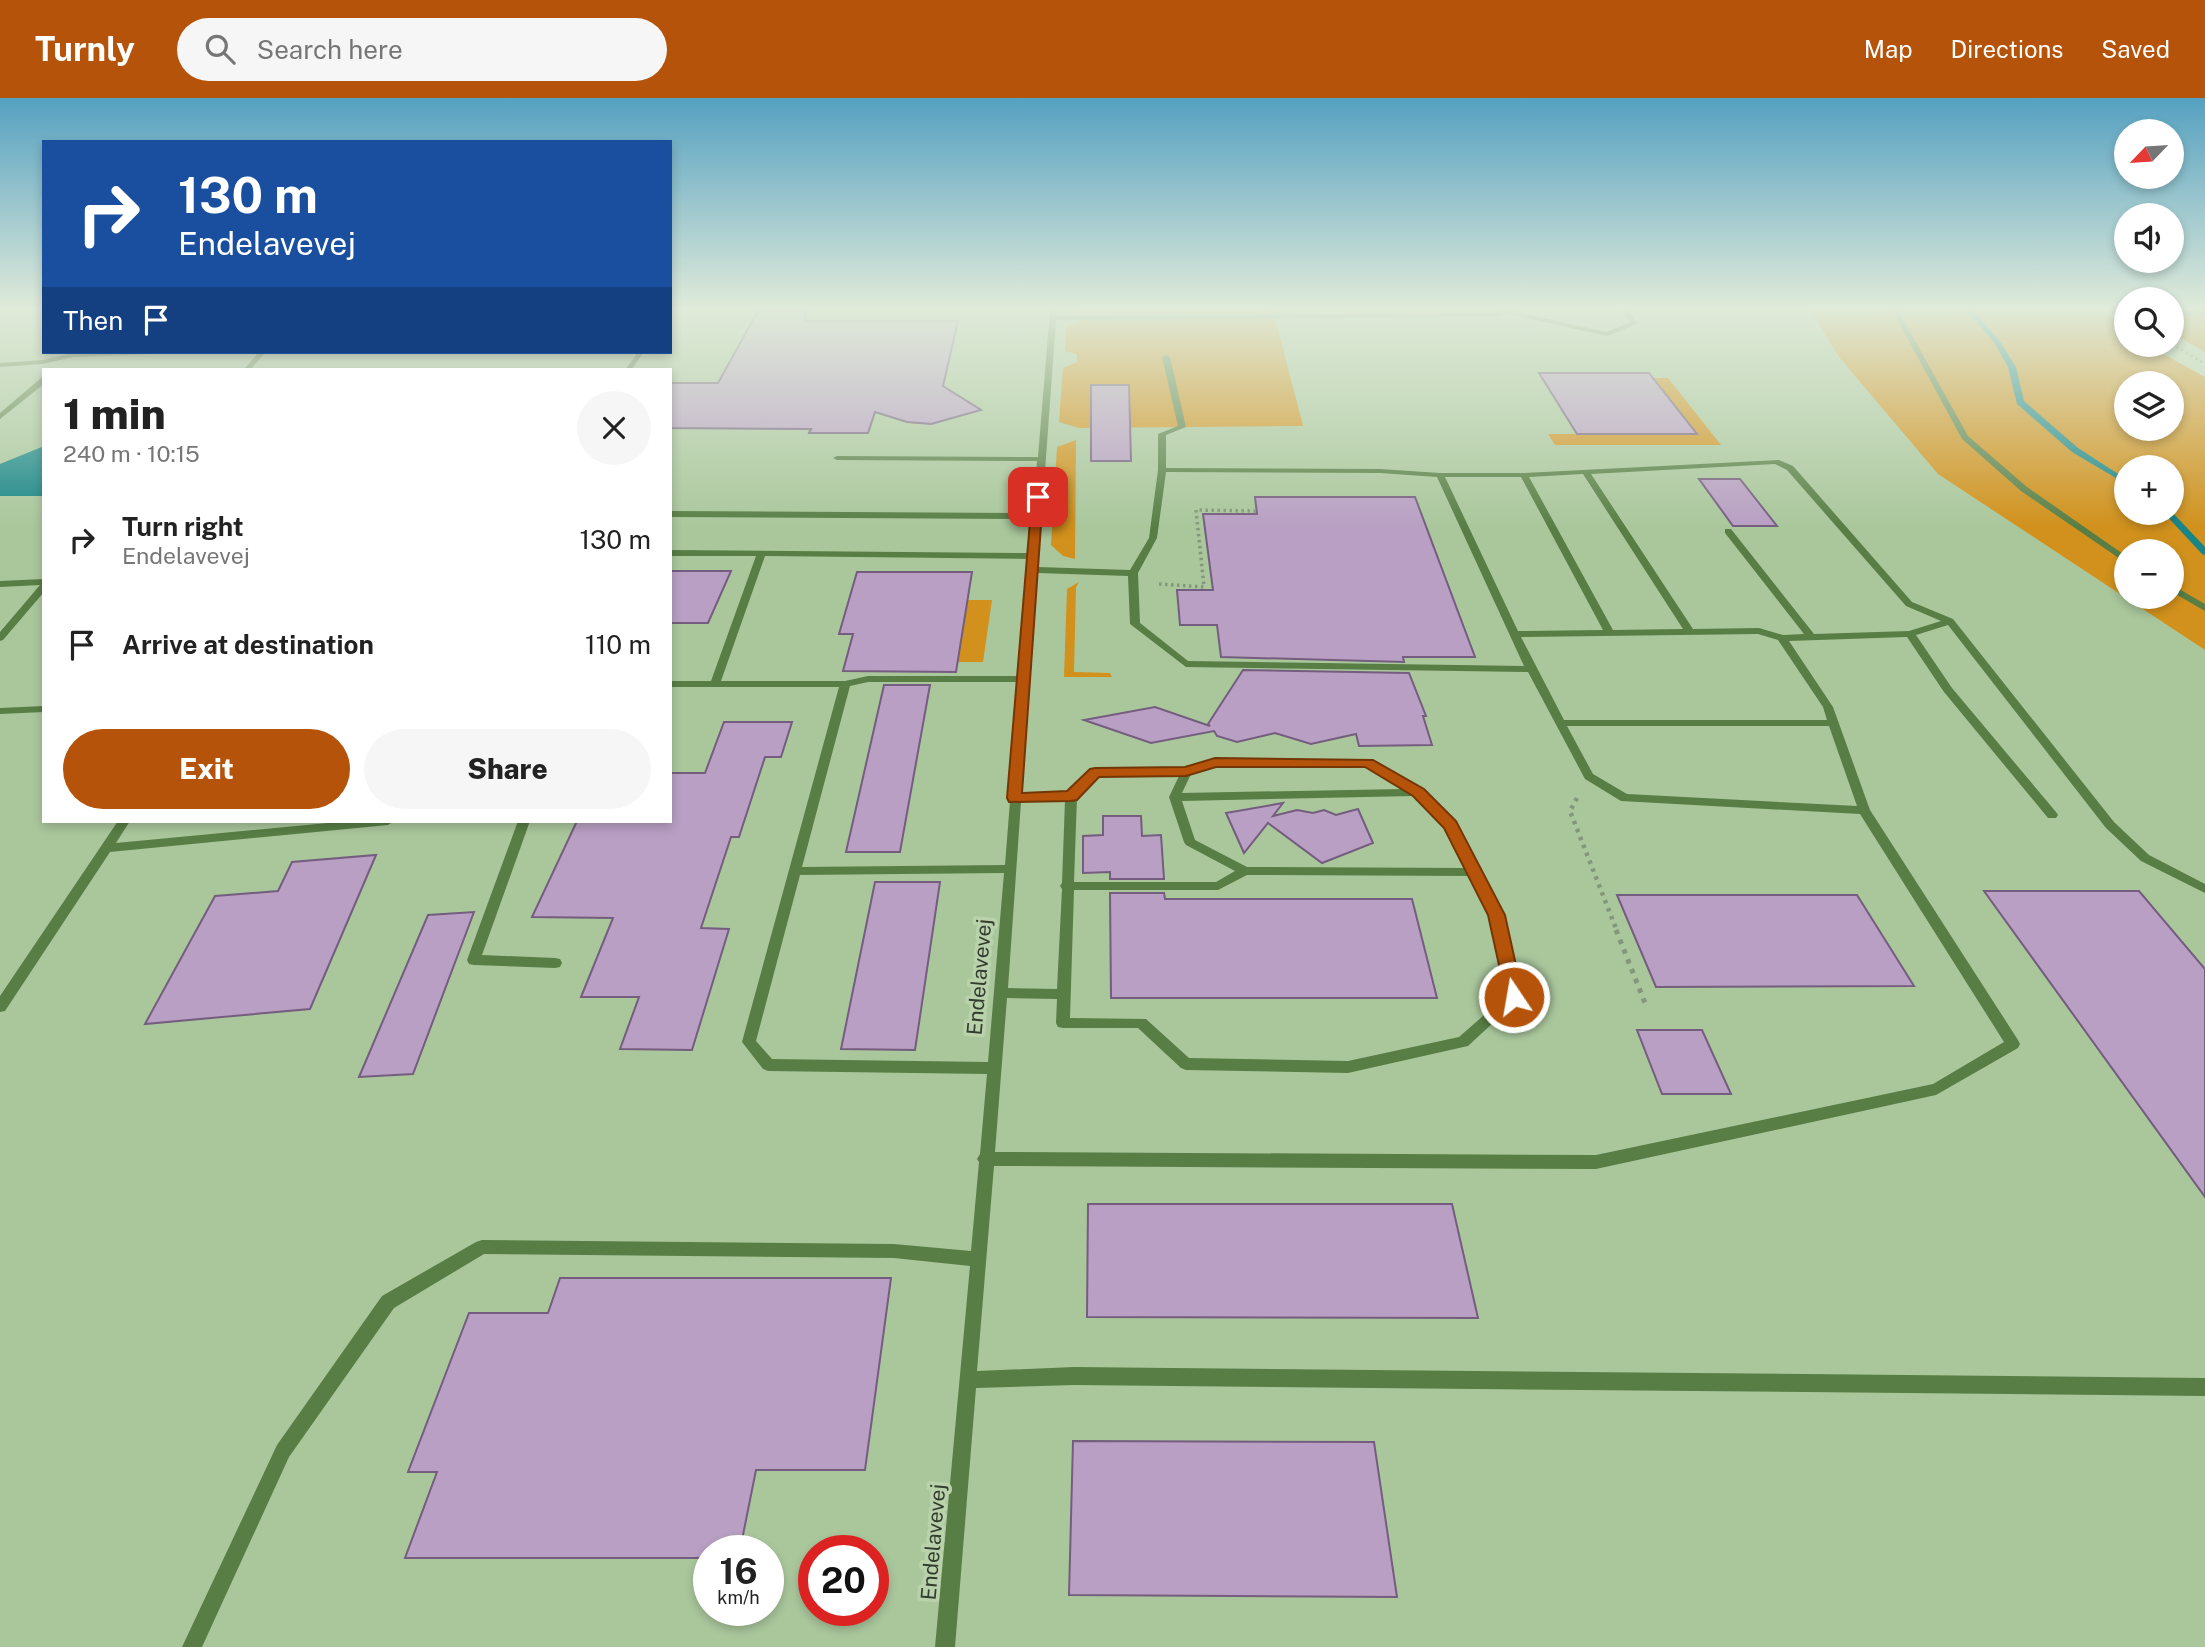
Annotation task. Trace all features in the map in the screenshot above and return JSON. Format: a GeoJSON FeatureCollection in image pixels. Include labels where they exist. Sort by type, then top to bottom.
{"type":"FeatureCollection","features":[{"type":"Feature","properties":{"kind":"street"},"geometry":{"type":"LineString","coordinates":[[0,417],[41,382]]}},
{"type":"Feature","properties":{"kind":"street","name":"Endelavevej"},"geometry":{"type":"LineString","coordinates":[[946,1647],[992,1068],[1001,993],[1047,382]]}},
{"type":"Feature","properties":{"kind":"street"},"geometry":{"type":"LineString","coordinates":[[1935,382],[1965,437],[2024,489],[2114,552]]}},
{"type":"Feature","properties":{"kind":"street"},"geometry":{"type":"LineString","coordinates":[[837,458],[1041,459]]}},
{"type":"Feature","properties":{"kind":"street"},"geometry":{"type":"LineString","coordinates":[[1162,470],[1524,475],[1776,462],[1790,468],[1909,604],[1950,621],[2110,825],[2145,858],[2205,889]]}},
{"type":"Feature","properties":{"kind":"street"},"geometry":{"type":"LineString","coordinates":[[1586,473],[1690,632]]}},
{"type":"Feature","properties":{"kind":"street"},"geometry":{"type":"LineString","coordinates":[[1440,475],[1531,669]]}},
{"type":"Feature","properties":{"kind":"street"},"geometry":{"type":"LineString","coordinates":[[672,514],[1037,516]]}},
{"type":"Feature","properties":{"kind":"street"},"geometry":{"type":"LineString","coordinates":[[1728,531],[1811,637]]}},
{"type":"Feature","properties":{"kind":"street"},"geometry":{"type":"LineString","coordinates":[[672,553],[846,553],[1033,563]]}},
{"type":"Feature","properties":{"kind":"street"},"geometry":{"type":"LineString","coordinates":[[715,684],[762,553]]}},
{"type":"Feature","properties":{"kind":"street"},"geometry":{"type":"LineString","coordinates":[[0,584],[42,584]]}},
{"type":"Feature","properties":{"kind":"street"},"geometry":{"type":"LineString","coordinates":[[0,638],[42,586]]}},
{"type":"Feature","properties":{"kind":"street"},"geometry":{"type":"LineString","coordinates":[[2184,595],[2205,608]]}},
{"type":"Feature","properties":{"kind":"street"},"geometry":{"type":"LineString","coordinates":[[1513,634],[1759,631],[1782,638],[1910,634],[1950,621]]}},
{"type":"Feature","properties":{"kind":"street"},"geometry":{"type":"LineString","coordinates":[[1910,634],[1948,690],[2052,815]]}},
{"type":"Feature","properties":{"kind":"street"},"geometry":{"type":"LineString","coordinates":[[985,1159],[1595,1162],[1936,1090],[2012,1044],[1864,810],[1828,707],[1782,638]]}},
{"type":"Feature","properties":{"kind":"street"},"geometry":{"type":"LineString","coordinates":[[672,684],[845,684],[868,679],[1024,679]]}},
{"type":"Feature","properties":{"kind":"street"},"geometry":{"type":"LineString","coordinates":[[845,684],[749,1042],[768,1065],[992,1068]]}},
{"type":"Feature","properties":{"kind":"street"},"geometry":{"type":"LineString","coordinates":[[0,711],[42,709]]}},
{"type":"Feature","properties":{"kind":"street"},"geometry":{"type":"LineString","coordinates":[[1559,723],[1833,723]]}},
{"type":"Feature","properties":{"kind":"street"},"geometry":{"type":"LineString","coordinates":[[1215,763],[1368,763],[1418,792],[1450,825],[1496,915],[1514,997],[1463,1042],[1348,1068],[1186,1063],[1141,1023],[1063,1023],[1071,796],[1095,772],[1186,772],[1215,763]]}},
{"type":"Feature","properties":{"kind":"street"},"geometry":{"type":"LineString","coordinates":[[1186,772],[1175,797],[1190,842],[1245,871],[1475,872]]}},
{"type":"Feature","properties":{"kind":"street"},"geometry":{"type":"LineString","coordinates":[[1175,797],[1418,792]]}},
{"type":"Feature","properties":{"kind":"street"},"geometry":{"type":"LineString","coordinates":[[1014,798],[1071,796]]}},
{"type":"Feature","properties":{"kind":"street"},"geometry":{"type":"LineString","coordinates":[[0,1007],[123,823]]}},
{"type":"Feature","properties":{"kind":"street"},"geometry":{"type":"LineString","coordinates":[[106,848],[367,823]]}},
{"type":"Feature","properties":{"kind":"street"},"geometry":{"type":"LineString","coordinates":[[523,823],[474,960],[555,963]]}},
{"type":"Feature","properties":{"kind":"street"},"geometry":{"type":"LineString","coordinates":[[794,871],[1009,869]]}},
{"type":"Feature","properties":{"kind":"street"},"geometry":{"type":"LineString","coordinates":[[1066,886],[1218,886],[1245,871]]}},
{"type":"Feature","properties":{"kind":"street"},"geometry":{"type":"LineString","coordinates":[[1001,993],[1063,994]]}},
{"type":"Feature","properties":{"kind":"street"},"geometry":{"type":"LineString","coordinates":[[192,1647],[282,1451],[388,1302],[482,1247],[894,1251],[977,1259]]}},
{"type":"Feature","properties":{"kind":"street"},"geometry":{"type":"LineString","coordinates":[[967,1380],[1074,1376],[2205,1387]]}},
{"type":"Feature","properties":{"kind":"lane"},"geometry":{"type":"LineString","coordinates":[[1172,382],[1182,427],[1162,434],[1162,470],[1153,538],[1133,578],[1135,624],[1186,664],[1531,669],[1589,776],[1625,798],[1864,810]]}},
{"type":"Feature","properties":{"kind":"lane"},"geometry":{"type":"LineString","coordinates":[[1524,475],[1610,633]]}},
{"type":"Feature","properties":{"kind":"lane"},"geometry":{"type":"LineString","coordinates":[[1033,563],[1133,578]]}},
{"type":"Feature","properties":{"kind":"path"},"geometry":{"type":"LineString","coordinates":[[1205,587],[1196,510],[1257,511]]}},
{"type":"Feature","properties":{"kind":"path"},"geometry":{"type":"LineString","coordinates":[[1133,578],[1205,587],[1209,590]]}},
{"type":"Feature","properties":{"kind":"path"},"geometry":{"type":"LineString","coordinates":[[1589,776],[1570,811],[1647,1008]]}},
{"type":"Feature","properties":{"kind":"shaded area"},"geometry":{"type":"Polygon","coordinates":[[[0,382],[42,382],[42,823],[672,823],[672,382],[1861,382],[1938,474],[2114,590],[2114,609],[2143,609],[2205,650],[2205,1647],[0,1647],[0,382]]]}},
{"type":"Feature","properties":{"kind":"shaded area"},"geometry":{"type":"Polygon","coordinates":[[[1062,382],[1292,382],[1303,426],[1079,428],[1059,422],[1062,382]]]}},
{"type":"Feature","properties":{"kind":"shaded area"},"geometry":{"type":"Polygon","coordinates":[[[1656,382],[1671,382],[1721,445],[1555,445],[1548,434],[1696,434],[1656,382]]]}},
{"type":"Feature","properties":{"kind":"shaded area"},"geometry":{"type":"Polygon","coordinates":[[[1860,382],[2114,382],[2114,441],[2184,441],[2184,382],[2205,382],[2205,650],[2143,609],[2184,609],[2184,539],[2114,539],[2114,590],[1938,474],[1860,382]]]}},
{"type":"Feature","properties":{"kind":"shaded area"},"geometry":{"type":"Polygon","coordinates":[[[1076,440],[1075,559],[1063,556],[1051,545],[1057,447],[1076,440]]]}},
{"type":"Feature","properties":{"kind":"shaded area"},"geometry":{"type":"Polygon","coordinates":[[[1079,582],[1076,587],[1074,672],[1110,673],[1112,677],[1064,677],[1067,589],[1079,582]]]}},
{"type":"Feature","properties":{"kind":"shaded area"},"geometry":{"type":"Polygon","coordinates":[[[967,600],[992,600],[983,662],[957,662],[967,600]]]}},
{"type":"Feature","properties":{"kind":"water"},"geometry":{"type":"Polygon","coordinates":[[[42,447],[42,496],[0,496],[0,464],[42,447]]]}},
{"type":"Feature","properties":{"kind":"building"},"geometry":{"type":"Polygon","coordinates":[[[944,382],[943,386],[981,410],[931,424],[907,422],[875,412],[868,433],[809,433],[811,429],[672,428],[672,383],[944,382]]]}},
{"type":"Feature","properties":{"kind":"building"},"geometry":{"type":"Polygon","coordinates":[[[1545,382],[1656,382],[1697,434],[1577,434],[1545,382]]]}},
{"type":"Feature","properties":{"kind":"building"},"geometry":{"type":"Polygon","coordinates":[[[1091,385],[1129,385],[1131,461],[1091,461],[1091,385]]]}},
{"type":"Feature","properties":{"kind":"building"},"geometry":{"type":"Polygon","coordinates":[[[1699,479],[1740,479],[1777,526],[1733,526],[1699,479]]]}},
{"type":"Feature","properties":{"kind":"building"},"geometry":{"type":"Polygon","coordinates":[[[1255,497],[1415,497],[1475,657],[1403,657],[1404,662],[1221,657],[1217,625],[1180,625],[1177,590],[1213,590],[1203,514],[1257,514],[1255,497]]]}},
{"type":"Feature","properties":{"kind":"building"},"geometry":{"type":"Polygon","coordinates":[[[672,571],[731,571],[708,623],[672,623],[672,571]]]}},
{"type":"Feature","properties":{"kind":"building"},"geometry":{"type":"Polygon","coordinates":[[[857,572],[972,572],[956,672],[843,671],[853,634],[839,634],[857,572]]]}},
{"type":"Feature","properties":{"kind":"building"},"geometry":{"type":"Polygon","coordinates":[[[1243,670],[1409,673],[1426,716],[1423,716],[1432,745],[1359,746],[1356,734],[1311,744],[1275,733],[1237,742],[1217,736],[1214,731],[1151,743],[1084,720],[1155,707],[1210,726],[1208,724],[1243,670]]]}},
{"type":"Feature","properties":{"kind":"building"},"geometry":{"type":"Polygon","coordinates":[[[884,685],[930,685],[900,852],[846,852],[884,685]]]}},
{"type":"Feature","properties":{"kind":"building"},"geometry":{"type":"Polygon","coordinates":[[[724,722],[792,722],[781,757],[765,757],[739,837],[731,837],[701,928],[729,929],[692,1050],[620,1049],[639,997],[581,997],[613,918],[532,917],[576,823],[672,823],[672,773],[705,773],[724,722]]]}},
{"type":"Feature","properties":{"kind":"building"},"geometry":{"type":"Polygon","coordinates":[[[1283,803],[1273,816],[1297,810],[1313,813],[1324,810],[1336,815],[1358,809],[1373,843],[1322,863],[1268,823],[1244,853],[1226,813],[1283,803]]]}},
{"type":"Feature","properties":{"kind":"building"},"geometry":{"type":"Polygon","coordinates":[[[1103,816],[1141,816],[1142,836],[1161,835],[1164,879],[1110,879],[1110,872],[1083,873],[1083,836],[1103,835],[1103,816]]]}},
{"type":"Feature","properties":{"kind":"building"},"geometry":{"type":"Polygon","coordinates":[[[376,855],[310,1009],[145,1024],[215,896],[278,891],[292,862],[376,855]]]}},
{"type":"Feature","properties":{"kind":"building"},"geometry":{"type":"Polygon","coordinates":[[[875,882],[940,882],[915,1050],[841,1049],[875,882]]]}},
{"type":"Feature","properties":{"kind":"building"},"geometry":{"type":"Polygon","coordinates":[[[1984,891],[2139,891],[2205,969],[2205,1197],[1984,891]]]}},
{"type":"Feature","properties":{"kind":"building"},"geometry":{"type":"Polygon","coordinates":[[[1110,893],[1164,893],[1165,899],[1412,899],[1437,998],[1111,998],[1110,893]]]}},
{"type":"Feature","properties":{"kind":"building"},"geometry":{"type":"Polygon","coordinates":[[[1617,895],[1857,895],[1914,986],[1656,987],[1617,895]]]}},
{"type":"Feature","properties":{"kind":"building"},"geometry":{"type":"Polygon","coordinates":[[[474,912],[413,1074],[359,1077],[428,915],[474,912]]]}},
{"type":"Feature","properties":{"kind":"building"},"geometry":{"type":"Polygon","coordinates":[[[1637,1030],[1702,1030],[1731,1094],[1662,1094],[1637,1030]]]}},
{"type":"Feature","properties":{"kind":"building"},"geometry":{"type":"Polygon","coordinates":[[[1088,1204],[1452,1204],[1478,1318],[1087,1317],[1088,1204]]]}},
{"type":"Feature","properties":{"kind":"building"},"geometry":{"type":"Polygon","coordinates":[[[560,1278],[891,1278],[865,1470],[756,1470],[743,1535],[693,1535],[693,1558],[405,1558],[437,1472],[408,1472],[469,1313],[548,1313],[560,1278]]]}},
{"type":"Feature","properties":{"kind":"building"},"geometry":{"type":"Polygon","coordinates":[[[1073,1441],[1374,1442],[1397,1597],[1069,1595],[1073,1441]]]}},
{"type":"Feature","properties":{"kind":"waterway"},"geometry":{"type":"LineString","coordinates":[[2015,382],[2020,402],[2075,450],[2114,474]]}},
{"type":"Feature","properties":{"kind":"waterway"},"geometry":{"type":"LineString","coordinates":[[2179,525],[2205,552]]}},
{"type":"Feature","properties":{"kind":"route"},"geometry":{"type":"LineString","coordinates":[[1038,497],[1014,798],[1071,796],[1095,772],[1186,772],[1215,763],[1368,763],[1418,792],[1450,825],[1496,915],[1514,997]]}}]}
